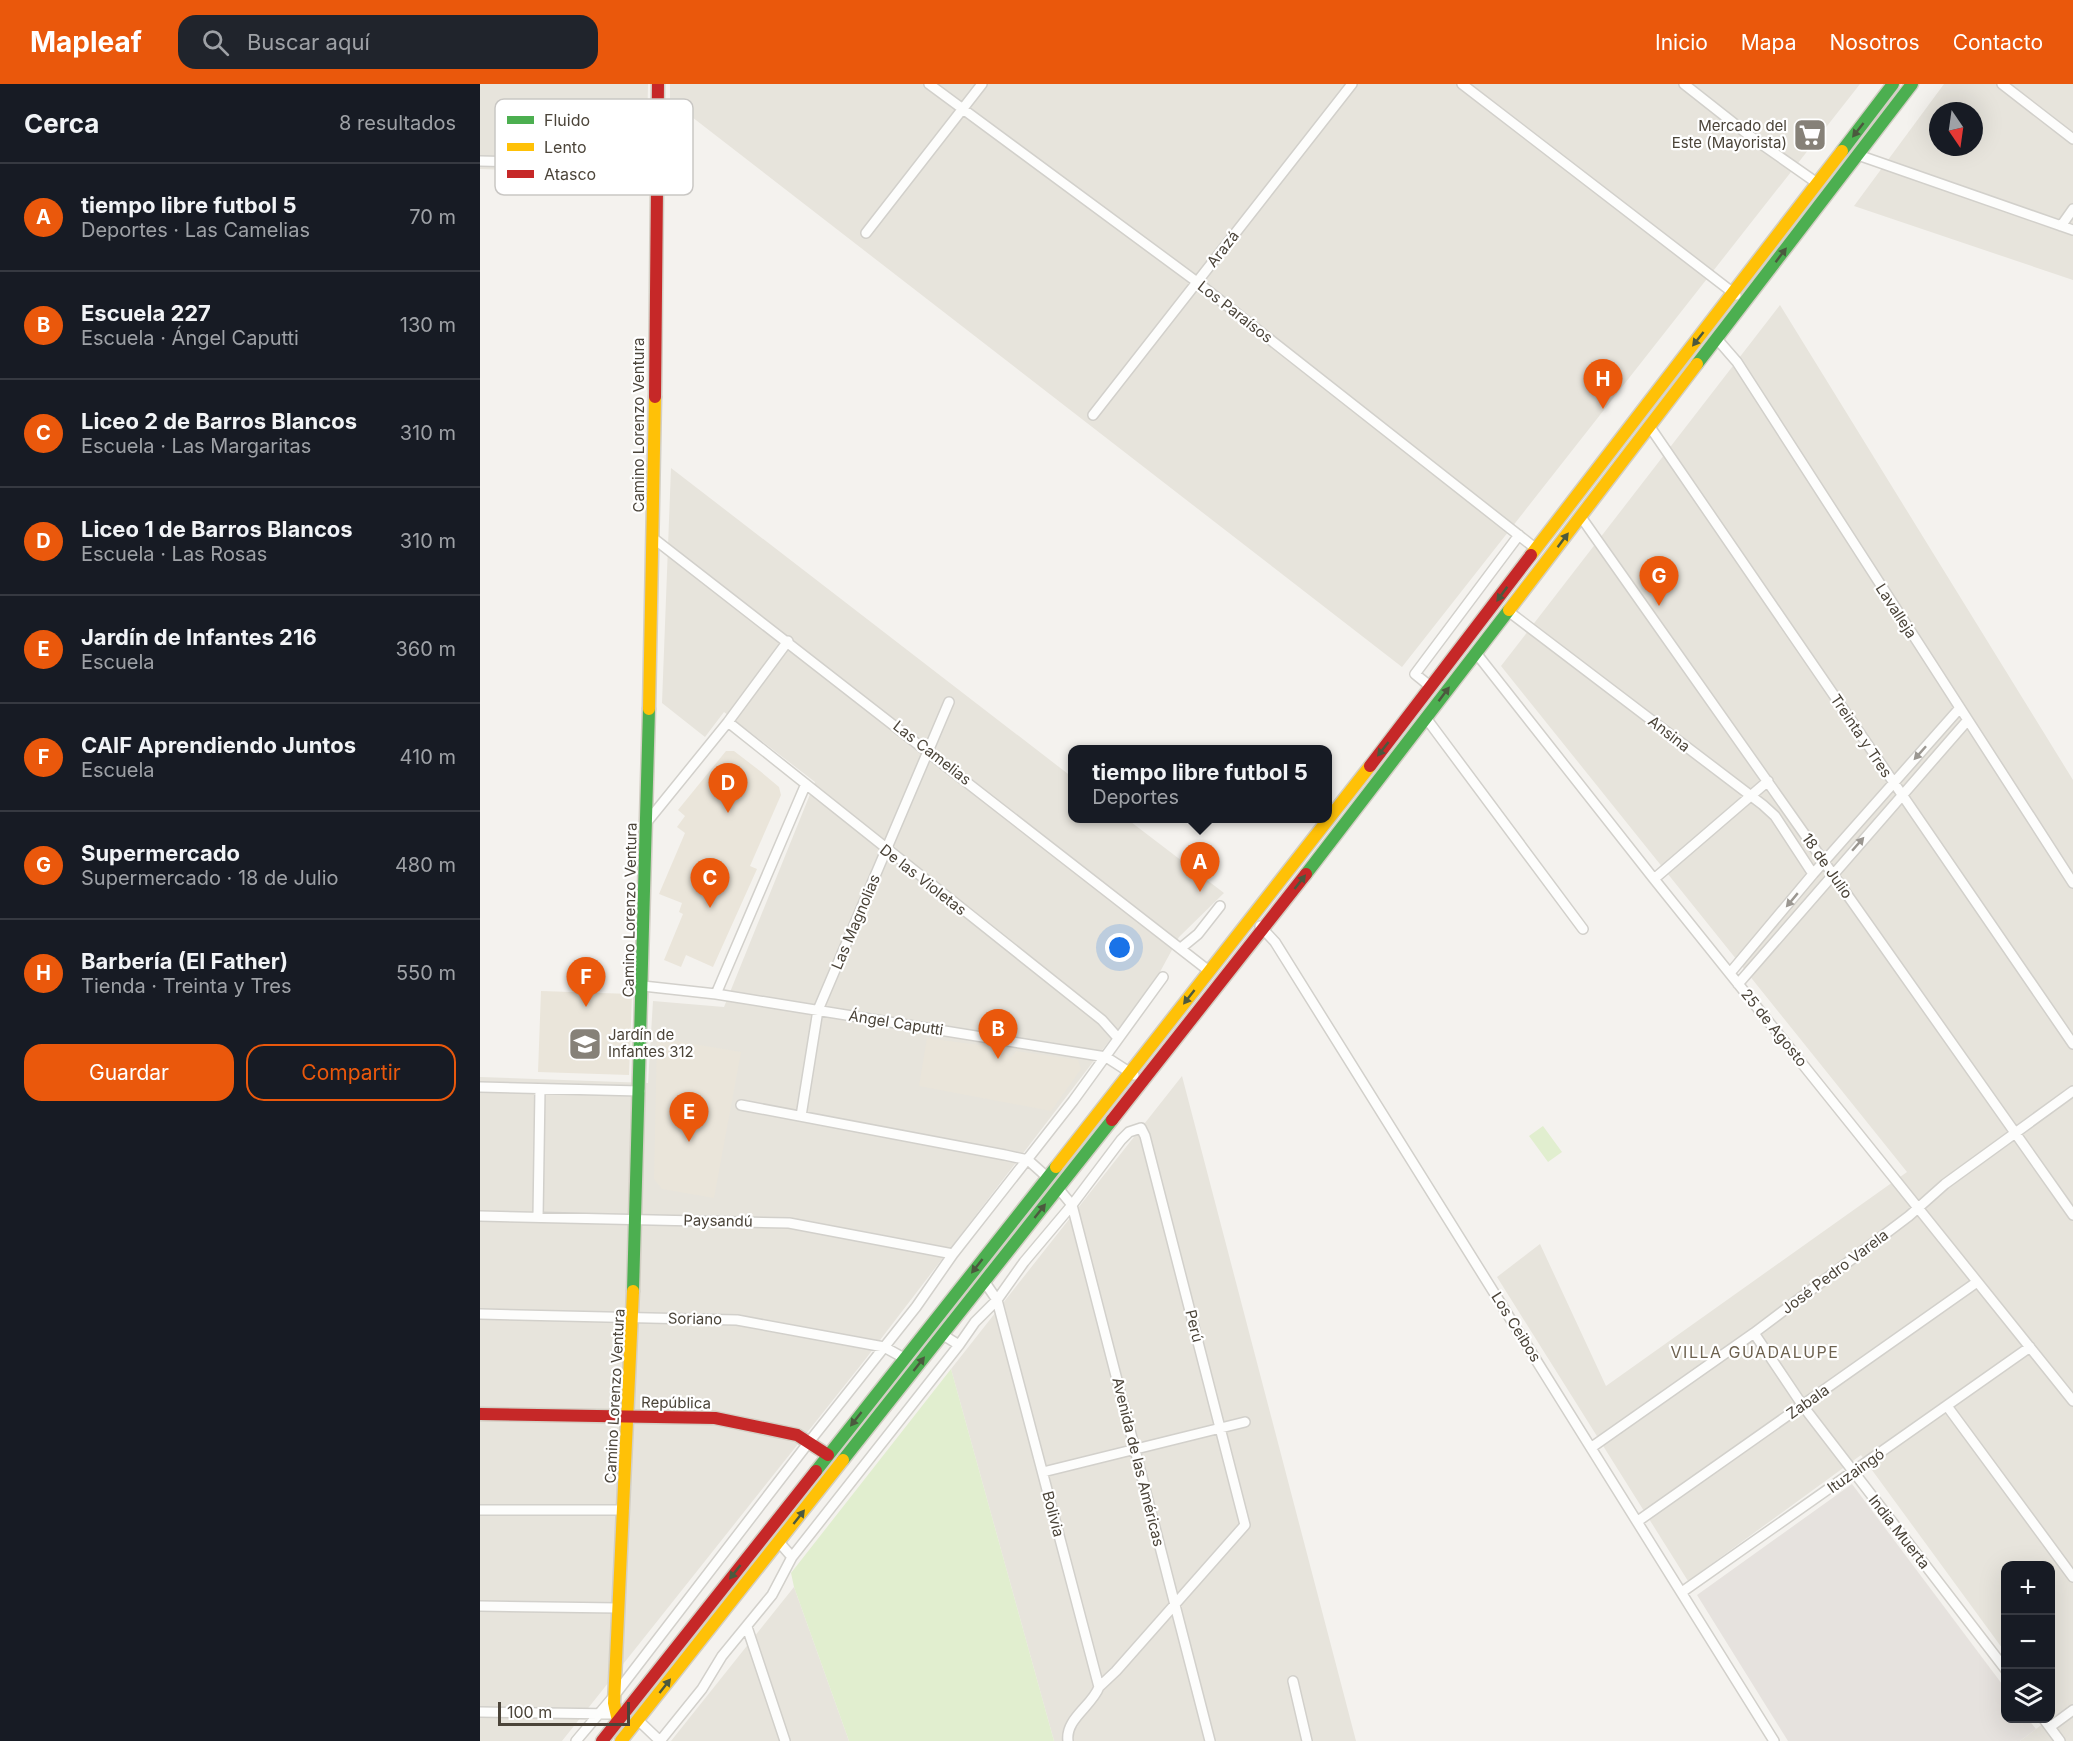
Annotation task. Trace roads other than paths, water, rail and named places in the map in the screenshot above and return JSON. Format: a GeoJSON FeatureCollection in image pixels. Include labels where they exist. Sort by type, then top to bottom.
{"type":"FeatureCollection","features":[{"type":"Feature","properties":{"kind":"main road","name":"Camino Lorenzo Ventura"},"geometry":{"type":"LineString","coordinates":[[658,84],[658,99]]}},
{"type":"Feature","properties":{"kind":"main road"},"geometry":{"type":"LineString","coordinates":[[1332,814],[1893,84]]}},
{"type":"Feature","properties":{"kind":"main road"},"geometry":{"type":"LineString","coordinates":[[625,1737],[1264,928],[1912,84]]}},
{"type":"Feature","properties":{"kind":"main road","name":"Camino Lorenzo Ventura"},"geometry":{"type":"LineString","coordinates":[[617,1717],[614,1696],[633,1318],[643,986],[653,538],[656,195]]}},
{"type":"Feature","properties":{"kind":"main road"},"geometry":{"type":"LineString","coordinates":[[602,1741],[617,1717],[828,1455],[1325,823]]}},
{"type":"Feature","properties":{"kind":"main road","name":"República"},"geometry":{"type":"LineString","coordinates":[[480,1414],[714,1418],[767,1427],[797,1435],[828,1455]]}},
{"type":"Feature","properties":{"kind":"street","name":"Los Paraísos"},"geometry":{"type":"LineString","coordinates":[[929,84],[1197,282],[1535,548]]}},
{"type":"Feature","properties":{"kind":"street"},"geometry":{"type":"LineString","coordinates":[[866,233],[982,84]]}},
{"type":"Feature","properties":{"kind":"street","name":"Arazá"},"geometry":{"type":"LineString","coordinates":[[1093,415],[1352,84]]}},
{"type":"Feature","properties":{"kind":"street"},"geometry":{"type":"LineString","coordinates":[[1462,84],[1746,302]]}},
{"type":"Feature","properties":{"kind":"street"},"geometry":{"type":"LineString","coordinates":[[1684,84],[1750,136],[1817,183]]}},
{"type":"Feature","properties":{"kind":"street"},"geometry":{"type":"LineString","coordinates":[[2002,84],[2073,139]]}},
{"type":"Feature","properties":{"kind":"street"},"geometry":{"type":"LineString","coordinates":[[1858,155],[2073,230]]}},
{"type":"Feature","properties":{"kind":"street"},"geometry":{"type":"LineString","coordinates":[[480,161],[495,161]]}},
{"type":"Feature","properties":{"kind":"street"},"geometry":{"type":"LineString","coordinates":[[2061,226],[2073,209]]}},
{"type":"Feature","properties":{"kind":"street","name":"Lavalleja"},"geometry":{"type":"LineString","coordinates":[[1717,339],[1737,362],[2073,884]]}},
{"type":"Feature","properties":{"kind":"street","name":"Treinta y Tres"},"geometry":{"type":"LineString","coordinates":[[1650,427],[2073,1044]]}},
{"type":"Feature","properties":{"kind":"street","name":"18 de Julio"},"geometry":{"type":"LineString","coordinates":[[1581,516],[2073,1215]]}},
{"type":"Feature","properties":{"kind":"street"},"geometry":{"type":"LineString","coordinates":[[1431,687],[1415,674],[1519,535]]}},
{"type":"Feature","properties":{"kind":"street","name":"Las Camelias"},"geometry":{"type":"LineString","coordinates":[[653,538],[930,751],[1209,971]]}},
{"type":"Feature","properties":{"kind":"street","name":"Ansina"},"geometry":{"type":"LineString","coordinates":[[1508,611],[1775,816],[1813,874]]}},
{"type":"Feature","properties":{"kind":"street"},"geometry":{"type":"LineString","coordinates":[[647,822],[728,722],[788,641]]}},
{"type":"Feature","properties":{"kind":"street","name":"25 de Agosto"},"geometry":{"type":"LineString","coordinates":[[1476,653],[1654,879],[1919,1206],[2073,1401]]}},
{"type":"Feature","properties":{"kind":"street","name":"Las Magnolias"},"geometry":{"type":"LineString","coordinates":[[801,1116],[818,1010],[949,702]]}},
{"type":"Feature","properties":{"kind":"street"},"geometry":{"type":"LineString","coordinates":[[1730,973],[1813,874],[1959,709]]}},
{"type":"Feature","properties":{"kind":"street"},"geometry":{"type":"LineString","coordinates":[[1426,718],[1583,929]]}},
{"type":"Feature","properties":{"kind":"street"},"geometry":{"type":"LineString","coordinates":[[1738,984],[1901,794],[1967,721]]}},
{"type":"Feature","properties":{"kind":"street","name":"De las Violetas"},"geometry":{"type":"LineString","coordinates":[[728,722],[805,786],[1102,1020],[1118,1038]]}},
{"type":"Feature","properties":{"kind":"street"},"geometry":{"type":"LineString","coordinates":[[1654,879],[1768,781]]}},
{"type":"Feature","properties":{"kind":"street"},"geometry":{"type":"LineString","coordinates":[[716,994],[805,786]]}},
{"type":"Feature","properties":{"kind":"street"},"geometry":{"type":"LineString","coordinates":[[1181,948],[1198,934],[1220,906]]}},
{"type":"Feature","properties":{"kind":"street","name":"Los Ceibos"},"geometry":{"type":"LineString","coordinates":[[1251,918],[1264,928],[1275,942],[1774,1741]]}},
{"type":"Feature","properties":{"kind":"street"},"geometry":{"type":"LineString","coordinates":[[576,1741],[614,1696],[808,1442],[1028,1161],[1163,977]]}},
{"type":"Feature","properties":{"kind":"street","name":"Ángel Caputti"},"geometry":{"type":"LineString","coordinates":[[643,986],[716,994],[1106,1057],[1142,1081]]}},
{"type":"Feature","properties":{"kind":"street"},"geometry":{"type":"LineString","coordinates":[[480,1087],[640,1091]]}},
{"type":"Feature","properties":{"kind":"street"},"geometry":{"type":"LineString","coordinates":[[538,1217],[540,1089]]}},
{"type":"Feature","properties":{"kind":"street","name":"José Pedro Varela"},"geometry":{"type":"LineString","coordinates":[[1592,1447],[1754,1333],[1945,1184],[2073,1090]]}},
{"type":"Feature","properties":{"kind":"street"},"geometry":{"type":"LineString","coordinates":[[741,1106],[1028,1161],[1047,1177]]}},
{"type":"Feature","properties":{"kind":"street","name":"Perú"},"geometry":{"type":"LineString","coordinates":[[1072,1204],[1121,1140],[1129,1132],[1141,1128],[1145,1136],[1245,1525],[1174,1605]]}},
{"type":"Feature","properties":{"kind":"street","name":"Avenida de las Américas"},"geometry":{"type":"LineString","coordinates":[[1058,1188],[1072,1204],[1210,1741]]}},
{"type":"Feature","properties":{"kind":"street"},"geometry":{"type":"LineString","coordinates":[[638,1720],[660,1741],[772,1595],[792,1557],[959,1346],[975,1322],[997,1300],[1024,1262],[1072,1204]]}},
{"type":"Feature","properties":{"kind":"street","name":"Paysandú"},"geometry":{"type":"LineString","coordinates":[[480,1216],[789,1223],[954,1254]]}},
{"type":"Feature","properties":{"kind":"street","name":"Bolivia"},"geometry":{"type":"LineString","coordinates":[[984,1281],[997,1300],[1099,1687]]}},
{"type":"Feature","properties":{"kind":"street","name":"Zabala"},"geometry":{"type":"LineString","coordinates":[[1638,1521],[1977,1282]]}},
{"type":"Feature","properties":{"kind":"street","name":"Soriano"},"geometry":{"type":"LineString","coordinates":[[480,1314],[737,1320],[884,1347],[904,1358]]}},
{"type":"Feature","properties":{"kind":"street","name":"India Muerta"},"geometry":{"type":"LineString","coordinates":[[1754,1333],[1803,1406],[2005,1669]]}},
{"type":"Feature","properties":{"kind":"street"},"geometry":{"type":"LineString","coordinates":[[942,1335],[959,1346]]}},
{"type":"Feature","properties":{"kind":"street","name":"Ituzaingó"},"geometry":{"type":"LineString","coordinates":[[1682,1592],[2030,1347]]}},
{"type":"Feature","properties":{"kind":"street"},"geometry":{"type":"LineString","coordinates":[[1947,1406],[2073,1577]]}},
{"type":"Feature","properties":{"kind":"street"},"geometry":{"type":"LineString","coordinates":[[1043,1472],[1245,1422]]}},
{"type":"Feature","properties":{"kind":"street"},"geometry":{"type":"LineString","coordinates":[[480,1510],[624,1510]]}},
{"type":"Feature","properties":{"kind":"street"},"geometry":{"type":"LineString","coordinates":[[779,1542],[792,1557]]}},
{"type":"Feature","properties":{"kind":"street"},"geometry":{"type":"LineString","coordinates":[[694,1592],[710,1603]]}},
{"type":"Feature","properties":{"kind":"street"},"geometry":{"type":"LineString","coordinates":[[1068,1741],[1070,1725],[1095,1696],[1099,1687],[1174,1605]]}},
{"type":"Feature","properties":{"kind":"street"},"geometry":{"type":"LineString","coordinates":[[480,1606],[618,1608]]}},
{"type":"Feature","properties":{"kind":"street"},"geometry":{"type":"LineString","coordinates":[[747,1627],[785,1741]]}},
{"type":"Feature","properties":{"kind":"street"},"geometry":{"type":"LineString","coordinates":[[653,1644],[668,1656]]}},
{"type":"Feature","properties":{"kind":"street"},"geometry":{"type":"LineString","coordinates":[[1293,1681],[1307,1741]]}},
{"type":"Feature","properties":{"kind":"street"},"geometry":{"type":"LineString","coordinates":[[2050,1727],[2073,1710]]}},
{"type":"Feature","properties":{"kind":"street"},"geometry":{"type":"LineString","coordinates":[[480,1712],[599,1713],[617,1717],[625,1737]]}},
{"type":"Feature","properties":{"kind":"street"},"geometry":{"type":"LineString","coordinates":[[2046,1723],[2060,1741]]}},
{"type":"Feature","properties":{"kind":"place","name":"Mercado del Este (Mayorista)"},"geometry":{"type":"Point","coordinates":[1810,135]}},
{"type":"Feature","properties":{"kind":"place","name":"Barbería (El Father)"},"geometry":{"type":"Point","coordinates":[1603,409]}},
{"type":"Feature","properties":{"kind":"place","name":"Supermercado"},"geometry":{"type":"Point","coordinates":[1659,606]}},
{"type":"Feature","properties":{"kind":"place","name":"Liceo 1 de Barros Blancos"},"geometry":{"type":"Point","coordinates":[728,813]}},
{"type":"Feature","properties":{"kind":"place","name":"tiempo libre futbol 5"},"geometry":{"type":"Point","coordinates":[1200,892]}},
{"type":"Feature","properties":{"kind":"place","name":"Liceo 2 de Barros Blancos"},"geometry":{"type":"Point","coordinates":[710,908]}},
{"type":"Feature","properties":{"kind":"place","name":"CAIF Aprendiendo Juntos"},"geometry":{"type":"Point","coordinates":[586,1007]}},
{"type":"Feature","properties":{"kind":"place","name":"Jardín de Infantes 312"},"geometry":{"type":"Point","coordinates":[585,1044]}},
{"type":"Feature","properties":{"kind":"place","name":"Escuela 227"},"geometry":{"type":"Point","coordinates":[998,1059]}},
{"type":"Feature","properties":{"kind":"place","name":"Jardín de Infantes 216"},"geometry":{"type":"Point","coordinates":[689,1142]}},
{"type":"Feature","properties":{"kind":"district","name":"VILLA GUADALUPE"},"geometry":{"type":"Point","coordinates":[1755,1352]}}]}
